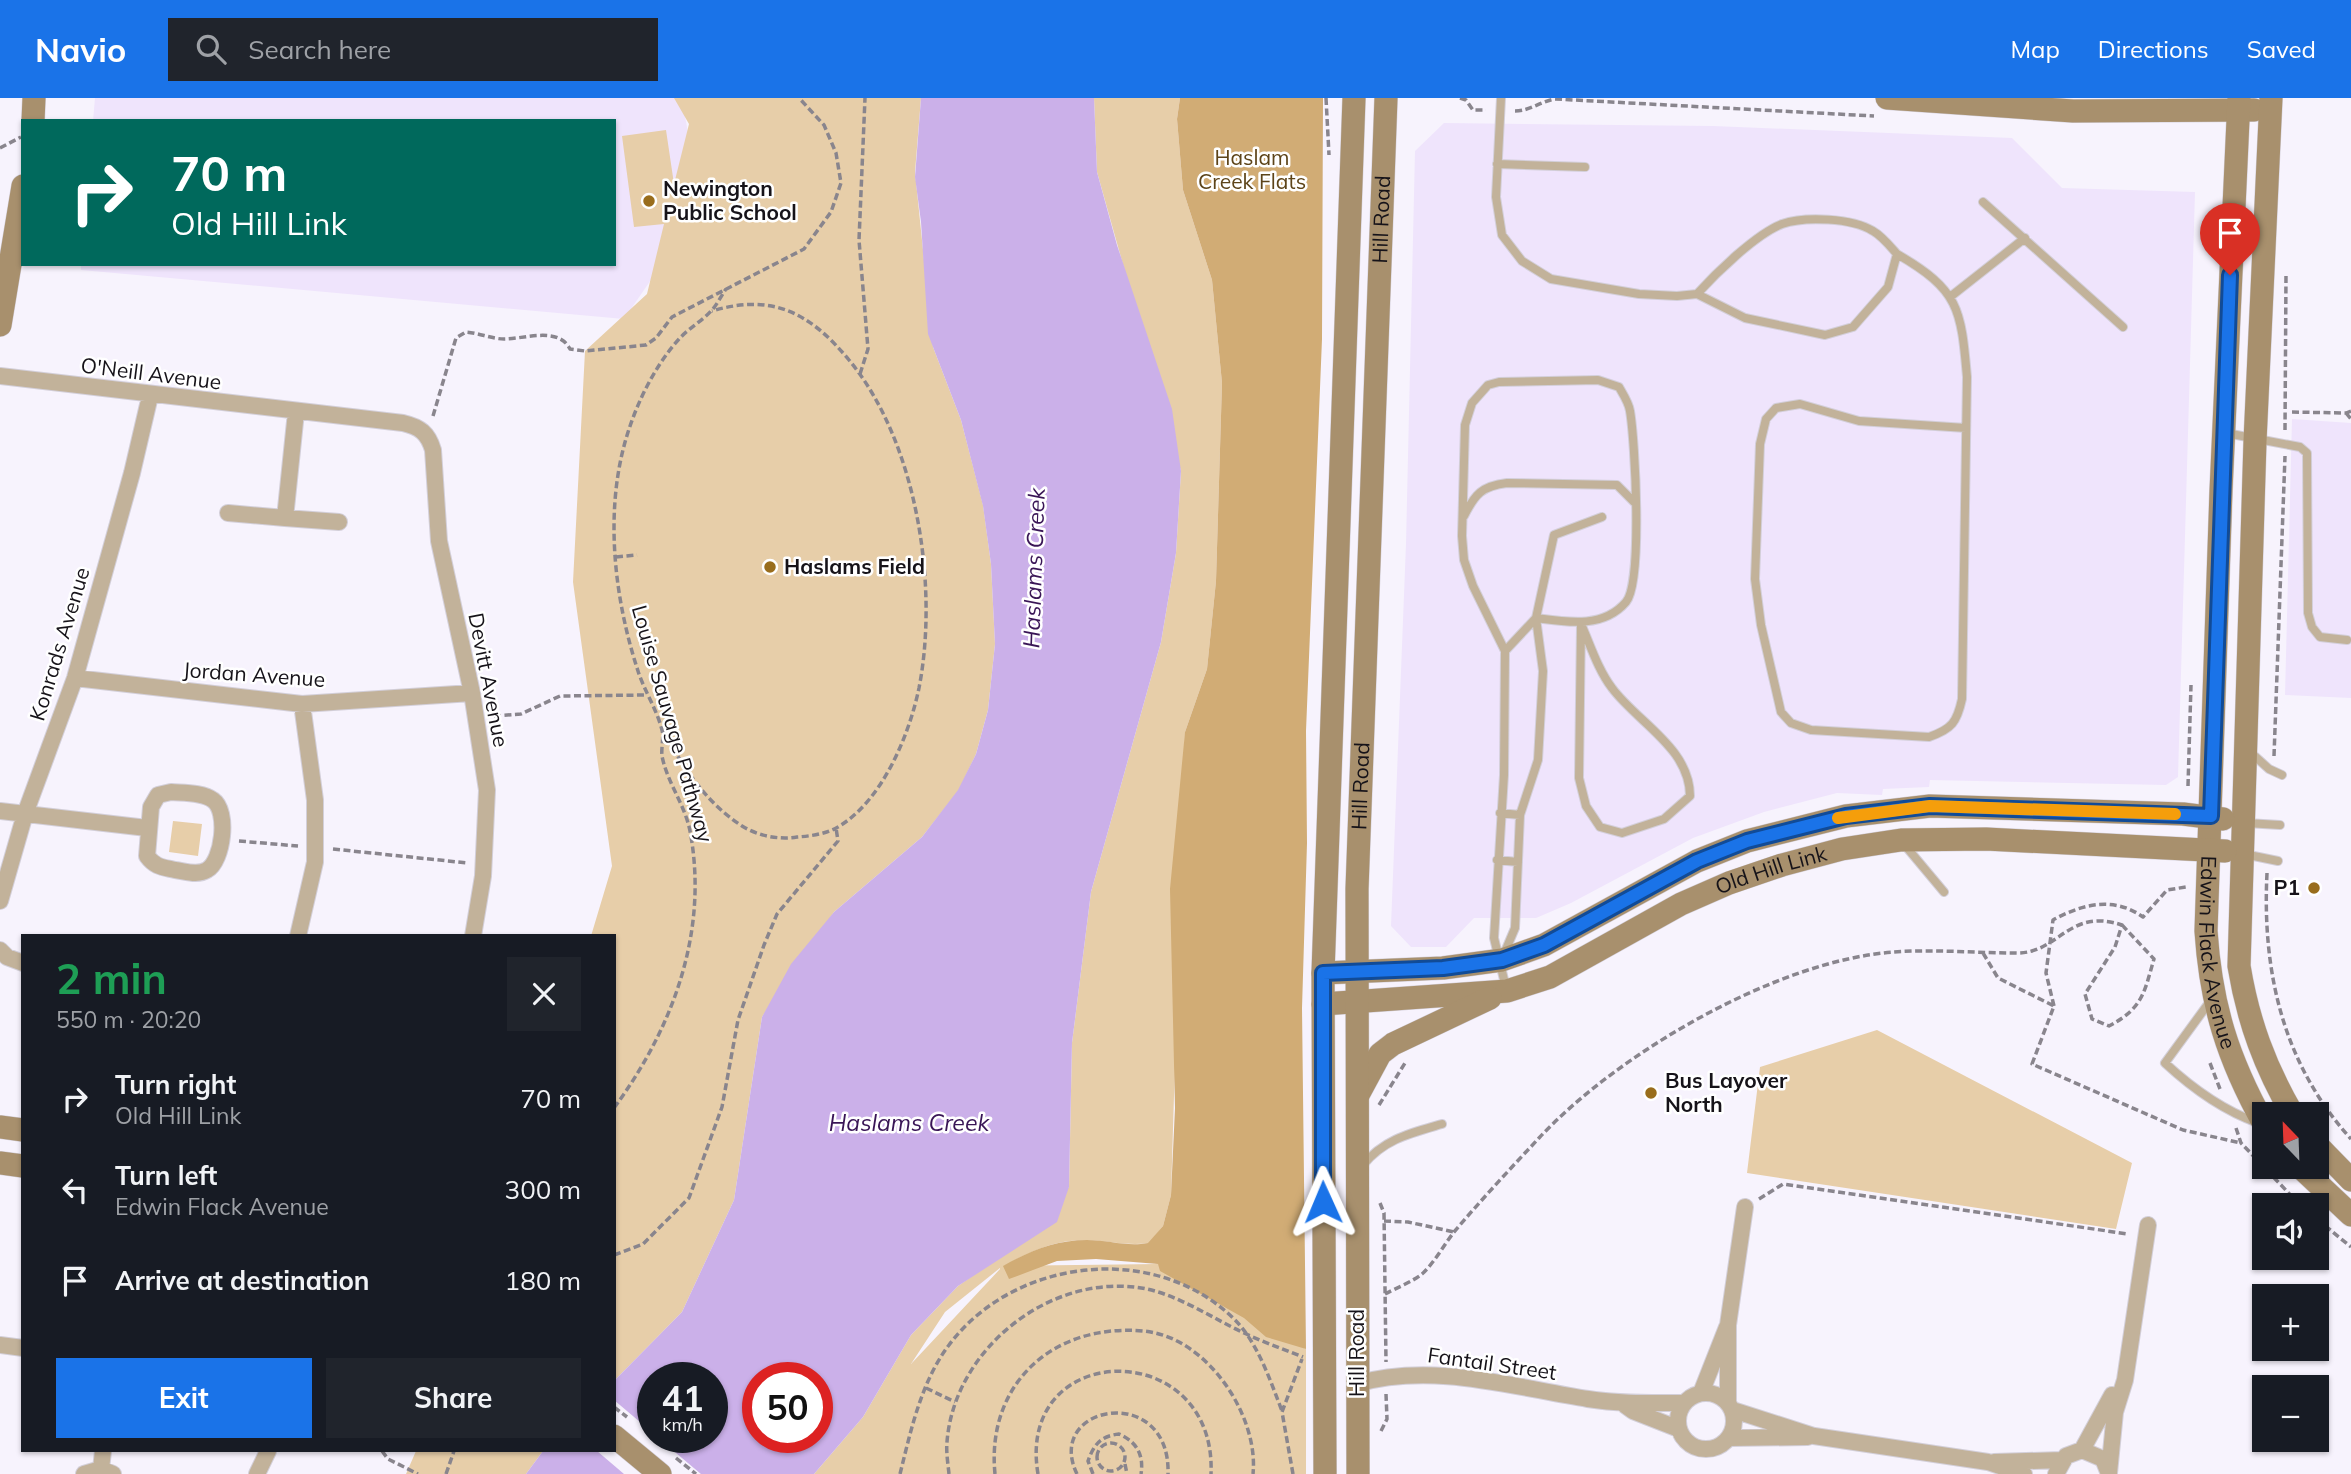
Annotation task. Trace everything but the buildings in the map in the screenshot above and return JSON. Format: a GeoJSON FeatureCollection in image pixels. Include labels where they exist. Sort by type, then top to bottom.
{"type":"FeatureCollection","features":[{"type":"Feature","properties":{"kind":"street"},"geometry":{"type":"LineString","coordinates":[[33,119],[34,98]]}},
{"type":"Feature","properties":{"kind":"street","name":"Hill Road"},"geometry":{"type":"LineString","coordinates":[[1325,1474],[1323,973],[1354,98]]}},
{"type":"Feature","properties":{"kind":"street","name":"Hill Road"},"geometry":{"type":"LineString","coordinates":[[1358,1474],[1357,889],[1386,98]]}},
{"type":"Feature","properties":{"kind":"street","name":"Edwin Flack Avenue"},"geometry":{"type":"LineString","coordinates":[[2238,104],[2223,432],[2206,931],[2213,997],[2227,1048],[2253,1102]]}},
{"type":"Feature","properties":{"kind":"street"},"geometry":{"type":"LineString","coordinates":[[1886,107],[2073,111],[2271,104]]}},
{"type":"Feature","properties":{"kind":"street","name":"Edwin Flack Avenue"},"geometry":{"type":"LineString","coordinates":[[2271,104],[2255,440],[2239,954],[2246,1006],[2257,1045],[2286,1102]]}},
{"type":"Feature","properties":{"kind":"street"},"geometry":{"type":"LineString","coordinates":[[0,325],[21,198]]}},
{"type":"Feature","properties":{"kind":"street","name":"O'Neill Avenue"},"geometry":{"type":"LineString","coordinates":[[0,376],[150,396],[403,423],[421,429],[426,434]]}},
{"type":"Feature","properties":{"kind":"street","name":"Konrads Avenue"},"geometry":{"type":"LineString","coordinates":[[0,901],[25,814],[75,678],[132,472],[150,396]]}},
{"type":"Feature","properties":{"kind":"street"},"geometry":{"type":"LineString","coordinates":[[285,518],[296,412]]}},
{"type":"Feature","properties":{"kind":"street","name":"Devitt Avenue"},"geometry":{"type":"LineString","coordinates":[[426,434],[433,450],[443,563],[473,697],[487,790],[484,865],[473,934]]}},
{"type":"Feature","properties":{"kind":"street"},"geometry":{"type":"LineString","coordinates":[[228,513],[340,522]]}},
{"type":"Feature","properties":{"kind":"street","name":"Jordan Avenue"},"geometry":{"type":"LineString","coordinates":[[75,678],[302,704],[473,697]]}},
{"type":"Feature","properties":{"kind":"street"},"geometry":{"type":"LineString","coordinates":[[299,934],[314,878],[315,847],[315,800],[302,704]]}},
{"type":"Feature","properties":{"kind":"street"},"geometry":{"type":"LineString","coordinates":[[171,792],[206,796],[215,801],[222,813],[219,840],[212,866],[196,873],[153,864],[145,851],[151,807],[159,795],[171,792]]}},
{"type":"Feature","properties":{"kind":"street","name":"Old Hill Link"},"geometry":{"type":"LineString","coordinates":[[1323,973],[1358,973],[1502,960],[1544,945],[1697,861],[1747,841],[1846,816],[1930,806],[2211,816],[2243,823]]}},
{"type":"Feature","properties":{"kind":"street"},"geometry":{"type":"LineString","coordinates":[[0,811],[147,828]]}},
{"type":"Feature","properties":{"kind":"street","name":"Old Hill Link"},"geometry":{"type":"LineString","coordinates":[[1323,1004],[1507,991],[1550,977],[1681,904],[1729,883],[1842,849],[1901,840],[1986,839],[2210,848],[2242,853]]}},
{"type":"Feature","properties":{"kind":"street"},"geometry":{"type":"LineString","coordinates":[[0,950],[7,957],[21,962]]}},
{"type":"Feature","properties":{"kind":"street"},"geometry":{"type":"LineString","coordinates":[[1356,1099],[1380,1054],[1393,1044],[1507,991]]}},
{"type":"Feature","properties":{"kind":"street"},"geometry":{"type":"LineString","coordinates":[[0,1127],[21,1130]]}},
{"type":"Feature","properties":{"kind":"street"},"geometry":{"type":"LineString","coordinates":[[2329,1158],[2351,1180]]}},
{"type":"Feature","properties":{"kind":"street"},"geometry":{"type":"LineString","coordinates":[[0,1163],[21,1166]]}},
{"type":"Feature","properties":{"kind":"street"},"geometry":{"type":"LineString","coordinates":[[2315,1180],[2349,1210]]}},
{"type":"Feature","properties":{"kind":"street"},"geometry":{"type":"LineString","coordinates":[[1745,1208],[1728,1325],[1730,1406],[1734,1429],[1729,1438],[1715,1448],[1706,1449],[1689,1443],[1679,1429],[1680,1411],[1684,1403],[1701,1393],[1711,1393],[1730,1406],[1814,1436]]}},
{"type":"Feature","properties":{"kind":"street"},"geometry":{"type":"LineString","coordinates":[[2109,1474],[2115,1412],[2125,1380],[2148,1225]]}},
{"type":"Feature","properties":{"kind":"street"},"geometry":{"type":"LineString","coordinates":[[1701,1393],[1720,1338],[1728,1325]]}},
{"type":"Feature","properties":{"kind":"street"},"geometry":{"type":"LineString","coordinates":[[0,1345],[21,1348]]}},
{"type":"Feature","properties":{"kind":"street","name":"Fantail Street"},"geometry":{"type":"LineString","coordinates":[[1356,1384],[1386,1376],[1445,1375],[1622,1403],[1684,1403]]}},
{"type":"Feature","properties":{"kind":"street"},"geometry":{"type":"LineString","coordinates":[[2082,1450],[2110,1396],[2125,1380]]}},
{"type":"Feature","properties":{"kind":"street"},"geometry":{"type":"LineString","coordinates":[[1325,1410],[1356,1384]]}},
{"type":"Feature","properties":{"kind":"street","name":"Fantail Street"},"geometry":{"type":"LineString","coordinates":[[1622,1403],[1633,1411],[1679,1429]]}},
{"type":"Feature","properties":{"kind":"street"},"geometry":{"type":"LineString","coordinates":[[1729,1438],[1814,1436],[1988,1462],[2059,1467],[2071,1453],[2082,1450],[2103,1459],[2109,1474]]}},
{"type":"Feature","properties":{"kind":"street"},"geometry":{"type":"LineString","coordinates":[[616,1438],[660,1474]]}},
{"type":"Feature","properties":{"kind":"street"},"geometry":{"type":"LineString","coordinates":[[84,1474],[107,1471],[103,1452]]}},
{"type":"Feature","properties":{"kind":"street"},"geometry":{"type":"LineString","coordinates":[[257,1474],[268,1452]]}},
{"type":"Feature","properties":{"kind":"street"},"geometry":{"type":"LineString","coordinates":[[1988,1462],[2024,1474]]}},
{"type":"Feature","properties":{"kind":"lane"},"geometry":{"type":"LineString","coordinates":[[1501,98],[1496,197],[1502,235],[1522,261],[1551,279],[1639,294],[1677,296],[1697,293],[1744,250],[1781,225],[1807,220],[1852,223],[1874,231],[1897,254],[1932,274],[1950,297],[1962,324],[1967,377],[1962,699],[1958,716],[1947,731],[1929,737],[1811,730],[1791,723],[1781,712],[1760,625],[1755,579],[1760,444],[1766,419],[1776,408],[1800,404],[1859,421],[1966,428]]}},
{"type":"Feature","properties":{"kind":"lane"},"geometry":{"type":"LineString","coordinates":[[1497,163],[1585,167]]}},
{"type":"Feature","properties":{"kind":"lane"},"geometry":{"type":"LineString","coordinates":[[1983,202],[2123,327]]}},
{"type":"Feature","properties":{"kind":"lane"},"geometry":{"type":"LineString","coordinates":[[1950,297],[2025,238]]}},
{"type":"Feature","properties":{"kind":"lane"},"geometry":{"type":"LineString","coordinates":[[1697,293],[1745,318],[1825,335],[1853,327],[1871,307],[1888,287],[1897,254]]}},
{"type":"Feature","properties":{"kind":"lane"},"geometry":{"type":"LineString","coordinates":[[1507,991],[1502,960],[1493,938],[1506,651],[1464,560],[1462,518],[1465,425],[1472,402],[1488,385],[1499,382],[1598,380],[1619,387],[1630,408],[1635,505],[1634,582],[1627,601],[1607,615],[1581,624],[1536,618]]}},
{"type":"Feature","properties":{"kind":"lane"},"geometry":{"type":"LineString","coordinates":[[2223,432],[2300,447],[2306,453],[2306,589],[2312,627],[2320,637],[2347,640]]}},
{"type":"Feature","properties":{"kind":"lane"},"geometry":{"type":"LineString","coordinates":[[1462,518],[1476,493],[1490,485],[1507,483],[1617,485],[1627,492],[1635,505]]}},
{"type":"Feature","properties":{"kind":"lane"},"geometry":{"type":"LineString","coordinates":[[1502,960],[1515,928],[1520,815],[1538,760],[1543,671],[1536,618],[1554,535],[1602,517]]}},
{"type":"Feature","properties":{"kind":"lane"},"geometry":{"type":"LineString","coordinates":[[1506,651],[1536,618]]}},
{"type":"Feature","properties":{"kind":"lane"},"geometry":{"type":"LineString","coordinates":[[1581,624],[1611,687],[1677,756],[1690,781],[1690,796],[1664,819],[1622,833],[1600,827],[1586,806],[1579,778],[1581,624]]}},
{"type":"Feature","properties":{"kind":"lane"},"geometry":{"type":"LineString","coordinates":[[2246,749],[2269,769],[2282,775]]}},
{"type":"Feature","properties":{"kind":"lane"},"geometry":{"type":"LineString","coordinates":[[1500,813],[1520,815]]}},
{"type":"Feature","properties":{"kind":"lane"},"geometry":{"type":"LineString","coordinates":[[2243,823],[2280,825]]}},
{"type":"Feature","properties":{"kind":"lane"},"geometry":{"type":"LineString","coordinates":[[1901,840],[1944,892]]}},
{"type":"Feature","properties":{"kind":"lane"},"geometry":{"type":"LineString","coordinates":[[2242,853],[2278,861]]}},
{"type":"Feature","properties":{"kind":"lane"},"geometry":{"type":"LineString","coordinates":[[1497,860],[1518,862]]}},
{"type":"Feature","properties":{"kind":"lane"},"geometry":{"type":"LineString","coordinates":[[2213,997],[2165,1063],[2188,1084],[2230,1112],[2252,1120]]}},
{"type":"Feature","properties":{"kind":"lane"},"geometry":{"type":"LineString","coordinates":[[1356,1172],[1375,1149],[1401,1136],[1442,1124]]}},
{"type":"Feature","properties":{"kind":"path"},"geometry":{"type":"LineString","coordinates":[[426,434],[448,372],[456,338],[466,332],[501,340],[552,335],[566,342],[570,349],[585,351],[635,347],[656,338],[672,317],[804,249],[831,212],[841,183],[836,153],[824,125],[799,98]]}},
{"type":"Feature","properties":{"kind":"path"},"geometry":{"type":"LineString","coordinates":[[860,374],[868,349],[859,240],[865,98]]}},
{"type":"Feature","properties":{"kind":"path"},"geometry":{"type":"LineString","coordinates":[[1460,98],[1466,100],[1473,110],[1527,111],[1540,102],[1555,99],[1886,107]]}},
{"type":"Feature","properties":{"kind":"path"},"geometry":{"type":"LineString","coordinates":[[0,148],[21,137]]}},
{"type":"Feature","properties":{"kind":"path"},"geometry":{"type":"LineString","coordinates":[[2269,769],[2275,752],[2285,446],[2286,264]]}},
{"type":"Feature","properties":{"kind":"path","name":"Louise Sauvage Pathway"},"geometry":{"type":"LineString","coordinates":[[616,1105],[655,1046],[677,995],[693,924],[695,869],[689,827],[662,757],[662,729],[645,695],[631,649],[617,580],[615,483],[624,444],[639,403],[663,359],[681,337],[712,311],[726,289]]}},
{"type":"Feature","properties":{"kind":"path"},"geometry":{"type":"LineString","coordinates":[[662,729],[686,771],[710,800],[744,827],[779,840],[813,835],[836,828],[872,794],[891,763],[908,726],[919,688],[925,615],[925,573],[911,495],[893,438],[860,374],[821,329],[795,313],[768,304],[739,303],[712,311]]}},
{"type":"Feature","properties":{"kind":"path"},"geometry":{"type":"LineString","coordinates":[[2292,412],[2351,411]]}},
{"type":"Feature","properties":{"kind":"path"},"geometry":{"type":"LineString","coordinates":[[2346,413],[2351,419]]}},
{"type":"Feature","properties":{"kind":"path"},"geometry":{"type":"LineString","coordinates":[[616,557],[637,555]]}},
{"type":"Feature","properties":{"kind":"path"},"geometry":{"type":"LineString","coordinates":[[473,697],[497,718],[521,714],[560,696],[645,695]]}},
{"type":"Feature","properties":{"kind":"path"},"geometry":{"type":"LineString","coordinates":[[616,1254],[643,1244],[689,1198],[722,1108],[738,1020],[764,945],[777,914],[838,841],[836,828]]}},
{"type":"Feature","properties":{"kind":"path"},"geometry":{"type":"LineString","coordinates":[[219,840],[484,865]]}},
{"type":"Feature","properties":{"kind":"path"},"geometry":{"type":"LineString","coordinates":[[2268,860],[2267,938],[2271,983],[2279,1013],[2289,1044],[2305,1077],[2327,1113],[2351,1139]]}},
{"type":"Feature","properties":{"kind":"path"},"geometry":{"type":"LineString","coordinates":[[2191,881],[2184,890],[2167,890],[2143,917],[2132,909],[2107,904],[2078,906],[2053,920],[2046,973],[2054,1006],[2032,1064],[2183,1130],[2241,1143]]}},
{"type":"Feature","properties":{"kind":"path"},"geometry":{"type":"LineString","coordinates":[[1385,1294],[1422,1274],[1455,1232],[1542,1135],[1590,1093],[1650,1048],[1717,1008],[1771,982],[1824,965],[1893,952],[2035,953],[2081,923],[2104,919],[2122,925],[2154,959],[2142,1000],[2130,1015],[2109,1026],[2092,1019],[2085,994],[2115,947],[2122,925]]}},
{"type":"Feature","properties":{"kind":"path"},"geometry":{"type":"LineString","coordinates":[[1983,953],[1998,978],[2054,1006]]}},
{"type":"Feature","properties":{"kind":"path"},"geometry":{"type":"LineString","coordinates":[[1375,1149],[1379,1105],[1405,1062]]}},
{"type":"Feature","properties":{"kind":"path"},"geometry":{"type":"LineString","coordinates":[[1745,1208],[1783,1184],[2125,1235],[2148,1225]]}},
{"type":"Feature","properties":{"kind":"path"},"geometry":{"type":"LineString","coordinates":[[1378,1198],[1384,1221],[1385,1326]]}},
{"type":"Feature","properties":{"kind":"path"},"geometry":{"type":"LineString","coordinates":[[1384,1221],[1408,1222],[1455,1232]]}},
{"type":"Feature","properties":{"kind":"path"},"geometry":{"type":"LineString","coordinates":[[2329,1229],[2351,1247]]}},
{"type":"Feature","properties":{"kind":"path"},"geometry":{"type":"LineString","coordinates":[[900,1474],[926,1388],[948,1346],[980,1312],[1027,1283],[1070,1271],[1123,1269],[1174,1280],[1206,1298],[1233,1318],[1266,1369],[1282,1412],[1293,1474]]}},
{"type":"Feature","properties":{"kind":"path"},"geometry":{"type":"LineString","coordinates":[[948,1474],[946,1442],[955,1402],[971,1370],[992,1341],[1030,1311],[1069,1293],[1115,1287],[1147,1289],[1199,1308],[1243,1332],[1303,1357],[1282,1412]]}},
{"type":"Feature","properties":{"kind":"path"},"geometry":{"type":"LineString","coordinates":[[995,1474],[992,1444],[999,1413],[1017,1382],[1037,1360],[1073,1339],[1102,1332],[1145,1331],[1176,1342],[1225,1382],[1244,1415],[1254,1457],[1252,1474]]}},
{"type":"Feature","properties":{"kind":"path"},"geometry":{"type":"LineString","coordinates":[[1038,1474],[1037,1437],[1053,1401],[1087,1376],[1114,1369],[1139,1373],[1182,1394],[1201,1417],[1212,1449],[1211,1474]]}},
{"type":"Feature","properties":{"kind":"path"},"geometry":{"type":"LineString","coordinates":[[926,1388],[955,1402]]}},
{"type":"Feature","properties":{"kind":"path"},"geometry":{"type":"LineString","coordinates":[[1077,1474],[1071,1455],[1073,1440],[1090,1419],[1116,1412],[1136,1415],[1147,1422],[1167,1452],[1168,1474]]}},
{"type":"Feature","properties":{"kind":"path"},"geometry":{"type":"LineString","coordinates":[[1093,1474],[1088,1461],[1093,1447],[1102,1438],[1119,1434],[1135,1443],[1143,1462],[1141,1474]]}},
{"type":"Feature","properties":{"kind":"path"},"geometry":{"type":"LineString","coordinates":[[1125,1462],[1118,1470],[1105,1470],[1099,1465],[1097,1453],[1105,1444],[1115,1444],[1123,1448],[1125,1462],[1126,1474]]}},
{"type":"Feature","properties":{"kind":"path"},"geometry":{"type":"LineString","coordinates":[[383,1452],[388,1460],[418,1474]]}},
{"type":"Feature","properties":{"kind":"path"},"geometry":{"type":"LineString","coordinates":[[446,1474],[454,1452]]}},
{"type":"Feature","properties":{"kind":"shaded area","name":"Newington Public School"},"geometry":{"type":"Polygon","coordinates":[[[95,98],[682,98],[692,157],[675,245],[624,319],[81,270],[81,266],[616,266],[616,119],[93,119],[95,98]]]}},
{"type":"Feature","properties":{"kind":"shaded area"},"geometry":{"type":"Polygon","coordinates":[[[674,98],[921,98],[915,172],[933,347],[961,420],[983,505],[991,564],[995,644],[988,710],[976,754],[959,790],[922,837],[834,912],[762,1017],[734,1200],[682,1312],[616,1379],[616,934],[592,934],[612,866],[573,582],[585,351],[647,294],[664,224],[634,227],[622,136],[666,130],[674,184],[689,124],[674,98]]]}},
{"type":"Feature","properties":{"kind":"shaded area"},"geometry":{"type":"Polygon","coordinates":[[[1094,98],[1180,98],[1177,119],[1183,190],[1212,280],[1222,383],[1216,581],[1207,669],[1185,732],[1171,1195],[1163,1226],[1149,1243],[1076,1240],[1034,1251],[1004,1266],[1158,1264],[1306,1349],[1306,1474],[814,1474],[863,1417],[911,1335],[958,1286],[1001,1256],[1069,1187],[1072,1043],[1091,892],[1161,642],[1176,553],[1181,471],[1097,172],[1094,98]],[[1000,1268],[945,1312],[911,1364],[1000,1269],[1000,1268]]]}},
{"type":"Feature","properties":{"kind":"shaded area"},"geometry":{"type":"Polygon","coordinates":[[[1444,123],[1713,126],[2012,138],[2062,188],[2195,192],[2178,777],[2166,785],[1930,780],[1929,787],[1883,789],[1882,795],[1837,793],[1764,812],[1693,838],[1571,903],[1536,918],[1474,918],[1446,947],[1411,947],[1391,926],[1406,544],[1415,151],[1444,123]]]}},
{"type":"Feature","properties":{"kind":"shaded area"},"geometry":{"type":"Polygon","coordinates":[[[2292,419],[2351,423],[2351,698],[2285,695],[2292,419]]]}},
{"type":"Feature","properties":{"kind":"shaded area"},"geometry":{"type":"Polygon","coordinates":[[[173,821],[202,824],[198,856],[169,852],[173,821]]]}},
{"type":"Feature","properties":{"kind":"shaded area"},"geometry":{"type":"Polygon","coordinates":[[[1877,1030],[2132,1163],[2116,1229],[1747,1173],[1760,1067],[1877,1030]]]}},
{"type":"Feature","properties":{"kind":"shaded area"},"geometry":{"type":"Polygon","coordinates":[[[416,1452],[542,1452],[526,1474],[406,1474],[416,1452]]]}},
{"type":"Feature","properties":{"kind":"green space","name":"Haslam Creek Flats"},"geometry":{"type":"Polygon","coordinates":[[[1180,98],[1323,98],[1322,339],[1306,731],[1307,843],[1302,1008],[1306,1349],[1266,1337],[1244,1318],[1160,1271],[1158,1264],[1096,1259],[1057,1261],[1009,1279],[1003,1266],[1033,1251],[1064,1242],[1087,1240],[1148,1243],[1163,1226],[1171,1195],[1175,1108],[1170,889],[1185,732],[1207,669],[1216,581],[1222,383],[1212,280],[1183,190],[1177,119],[1180,98]]]}},
{"type":"Feature","properties":{"kind":"water","name":"Haslams Creek"},"geometry":{"type":"Polygon","coordinates":[[[921,98],[1094,98],[1097,172],[1117,245],[1172,409],[1181,471],[1176,553],[1161,642],[1091,892],[1072,1043],[1069,1187],[1057,1222],[958,1286],[911,1335],[863,1417],[833,1452],[833,1362],[742,1362],[742,1453],[832,1453],[814,1474],[526,1474],[542,1452],[616,1452],[616,1379],[682,1312],[734,1200],[762,1017],[791,964],[834,912],[922,837],[958,790],[976,754],[988,710],[995,644],[991,564],[983,506],[961,420],[928,334],[921,222],[915,177],[921,98]]]}},
{"type":"Feature","properties":{"kind":"pier"},"geometry":{"type":"Polygon","coordinates":[[[616,1402],[637,1419],[637,1453],[676,1453],[701,1474],[624,1474],[598,1452],[616,1452],[616,1402]]]}},
{"type":"Feature","properties":{"kind":"slow traffic"},"geometry":{"type":"LineString","coordinates":[[1838,818],[1905,807],[1930,806],[2175,814]]}},
{"type":"Feature","properties":{"kind":"place","name":"Newington Public School"},"geometry":{"type":"Point","coordinates":[649,201]}},
{"type":"Feature","properties":{"kind":"place","name":"Haslams Field"},"geometry":{"type":"Point","coordinates":[770,567]}},
{"type":"Feature","properties":{"kind":"place","name":"P1"},"geometry":{"type":"Point","coordinates":[2314,888]}},
{"type":"Feature","properties":{"kind":"place","name":"Bus Layover North"},"geometry":{"type":"Point","coordinates":[1651,1093]}},
{"type":"Feature","properties":{"kind":"route"},"geometry":{"type":"LineString","coordinates":[[1323,1202],[1323,973],[1358,973],[1385,968],[1443,968],[1502,960],[1544,945],[1697,861],[1747,841],[1846,816],[1930,806],[2211,816],[2230,275]]}}]}
